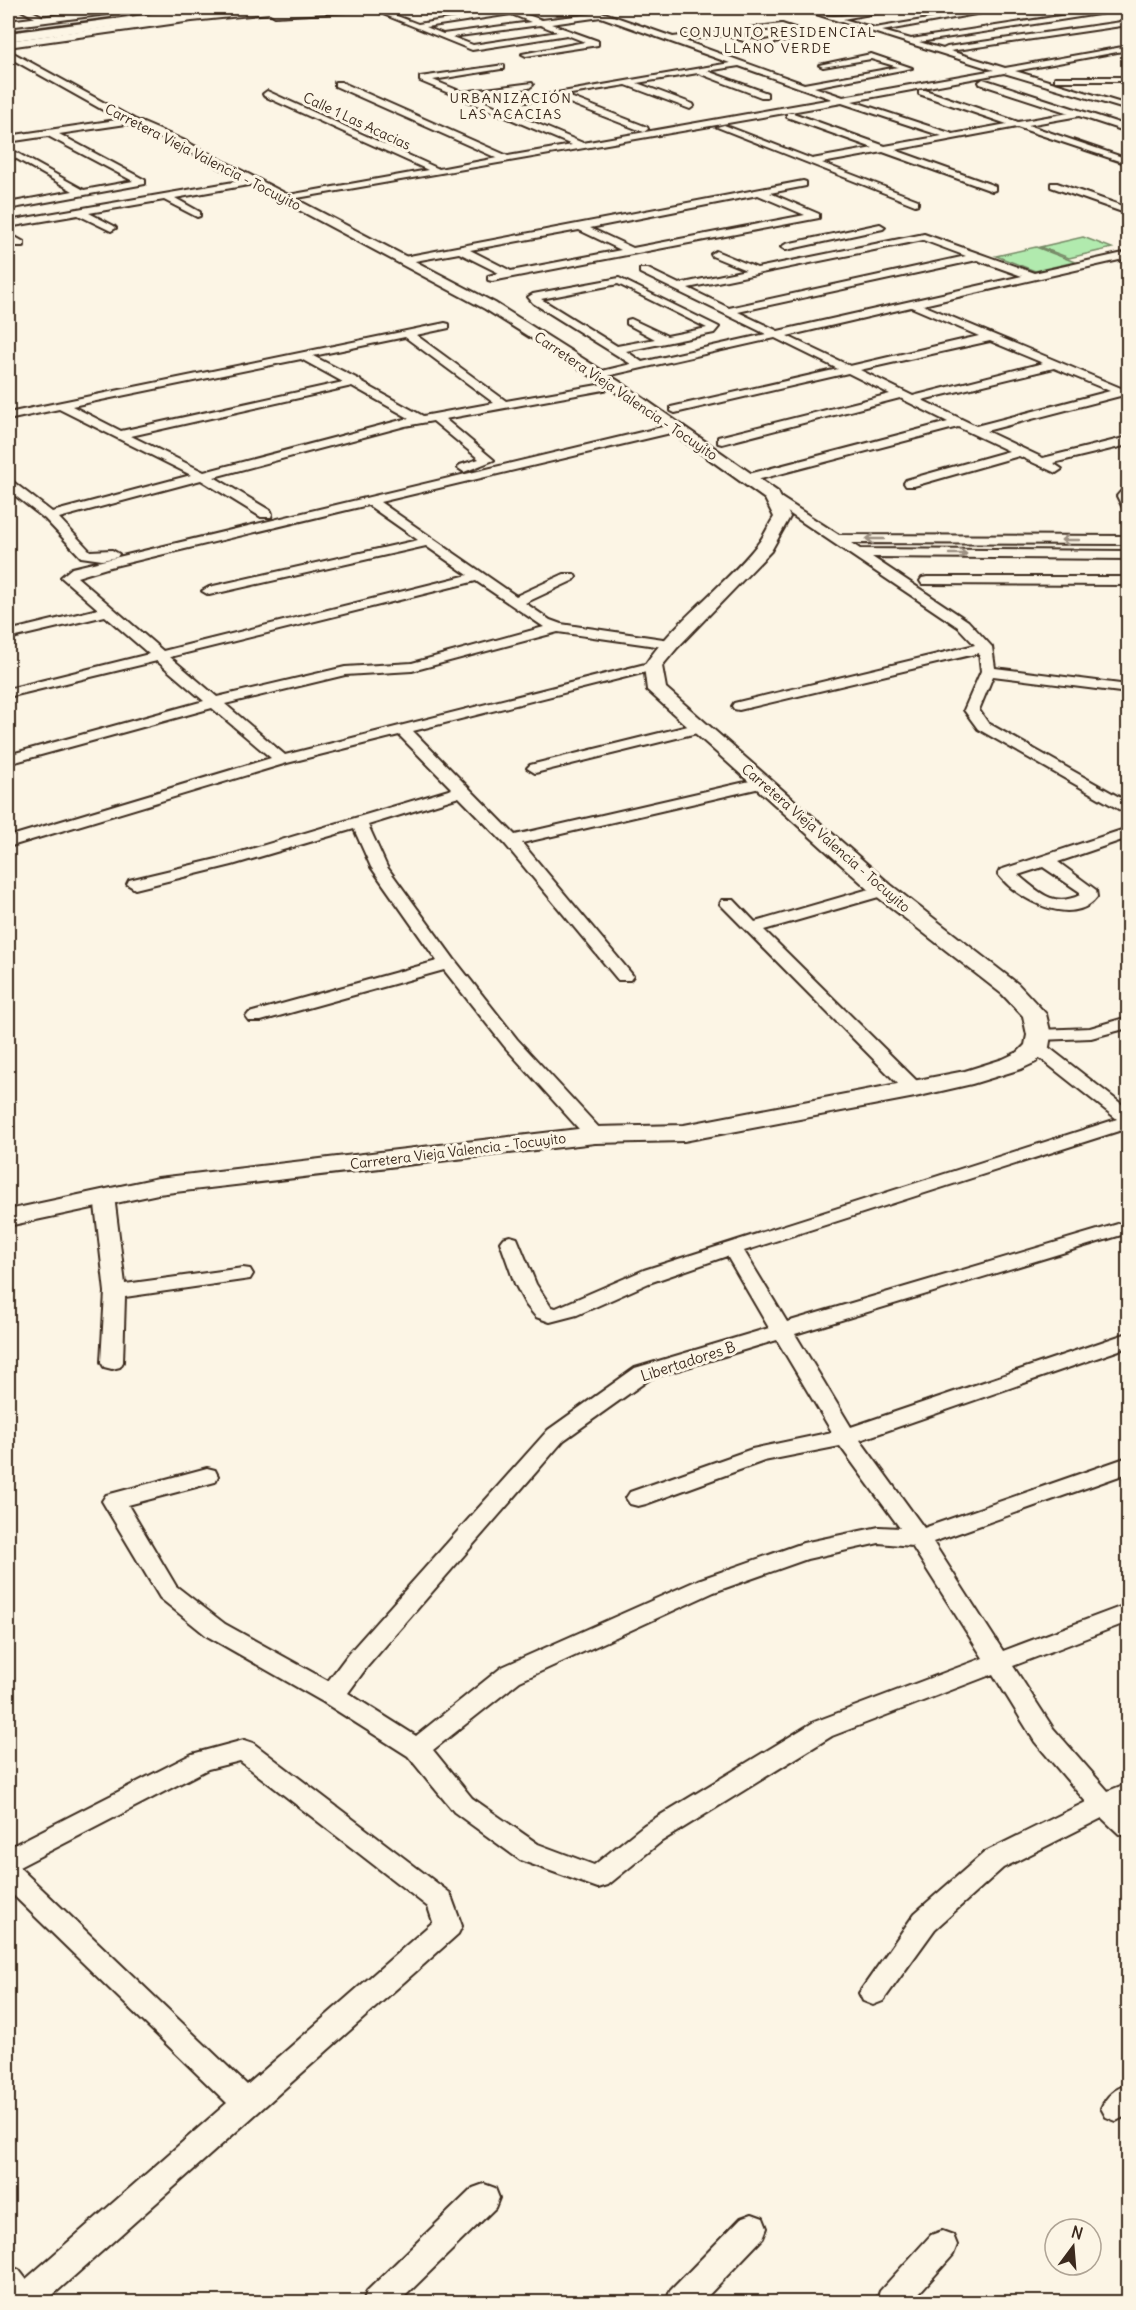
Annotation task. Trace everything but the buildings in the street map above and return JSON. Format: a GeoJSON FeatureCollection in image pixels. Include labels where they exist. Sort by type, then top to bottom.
{"type":"FeatureCollection","features":[{"type":"Feature","properties":{"kind":"highway"},"geometry":{"type":"LineString","coordinates":[[8,31],[182,8]]}},
{"type":"Feature","properties":{"kind":"highway"},"geometry":{"type":"LineString","coordinates":[[8,37],[222,8]]}},
{"type":"Feature","properties":{"kind":"street"},"geometry":{"type":"LineString","coordinates":[[21,8],[44,19]]}},
{"type":"Feature","properties":{"kind":"street"},"geometry":{"type":"LineString","coordinates":[[8,24],[130,8]]}},
{"type":"Feature","properties":{"kind":"street"},"geometry":{"type":"LineString","coordinates":[[9,51],[26,41],[167,21],[292,8]]}},
{"type":"Feature","properties":{"kind":"street"},"geometry":{"type":"LineString","coordinates":[[167,21],[365,8]]}},
{"type":"Feature","properties":{"kind":"street"},"geometry":{"type":"LineString","coordinates":[[371,8],[472,48],[567,33]]}},
{"type":"Feature","properties":{"kind":"street"},"geometry":{"type":"LineString","coordinates":[[501,8],[595,43],[526,54]]}},
{"type":"Feature","properties":{"kind":"street"},"geometry":{"type":"LineString","coordinates":[[584,8],[952,137]]}},
{"type":"Feature","properties":{"kind":"street"},"geometry":{"type":"LineString","coordinates":[[800,8],[1008,69],[1128,108]]}},
{"type":"Feature","properties":{"kind":"street"},"geometry":{"type":"LineString","coordinates":[[832,18],[892,8]]}},
{"type":"Feature","properties":{"kind":"street"},"geometry":{"type":"LineString","coordinates":[[872,30],[1005,8]]}},
{"type":"Feature","properties":{"kind":"street"},"geometry":{"type":"LineString","coordinates":[[909,41],[1124,8]]}},
{"type":"Feature","properties":{"kind":"street"},"geometry":{"type":"LineString","coordinates":[[416,26],[512,12]]}},
{"type":"Feature","properties":{"kind":"street"},"geometry":{"type":"LineString","coordinates":[[395,17],[416,14]]}},
{"type":"Feature","properties":{"kind":"street"},"geometry":{"type":"LineString","coordinates":[[443,36],[602,14]]}},
{"type":"Feature","properties":{"kind":"street"},"geometry":{"type":"LineString","coordinates":[[941,50],[1128,23]]}},
{"type":"Feature","properties":{"kind":"street"},"geometry":{"type":"LineString","coordinates":[[672,40],[726,33],[782,26],[812,35],[759,44],[726,33]]}},
{"type":"Feature","properties":{"kind":"street"},"geometry":{"type":"LineString","coordinates":[[743,39],[797,30]]}},
{"type":"Feature","properties":{"kind":"street"},"geometry":{"type":"LineString","coordinates":[[283,199],[1128,48]]}},
{"type":"Feature","properties":{"kind":"street","name":"Carretera Vieja Valencia - Tocuyito"},"geometry":{"type":"LineString","coordinates":[[9,51],[130,121],[179,142],[250,182],[490,306],[607,380],[772,496]]}},
{"type":"Feature","properties":{"kind":"street"},"geometry":{"type":"LineString","coordinates":[[970,59],[993,55]]}},
{"type":"Feature","properties":{"kind":"street"},"geometry":{"type":"LineString","coordinates":[[804,86],[858,77],[908,68],[872,56],[823,65],[858,77]]}},
{"type":"Feature","properties":{"kind":"street"},"geometry":{"type":"LineString","coordinates":[[840,71],[889,62]]}},
{"type":"Feature","properties":{"kind":"street"},"geometry":{"type":"LineString","coordinates":[[526,99],[740,64]]}},
{"type":"Feature","properties":{"kind":"street"},"geometry":{"type":"LineString","coordinates":[[501,67],[419,78],[582,146]]}},
{"type":"Feature","properties":{"kind":"street"},"geometry":{"type":"LineString","coordinates":[[698,71],[764,95]]}},
{"type":"Feature","properties":{"kind":"street"},"geometry":{"type":"LineString","coordinates":[[1043,80],[1128,79]]}},
{"type":"Feature","properties":{"kind":"street"},"geometry":{"type":"LineString","coordinates":[[627,82],[690,106]]}},
{"type":"Feature","properties":{"kind":"street"},"geometry":{"type":"LineString","coordinates":[[983,82],[1128,129]]}},
{"type":"Feature","properties":{"kind":"street"},"geometry":{"type":"LineString","coordinates":[[338,84],[506,159]]}},
{"type":"Feature","properties":{"kind":"street"},"geometry":{"type":"LineString","coordinates":[[462,95],[529,85]]}},
{"type":"Feature","properties":{"kind":"street"},"geometry":{"type":"LineString","coordinates":[[922,92],[1127,162]]}},
{"type":"Feature","properties":{"kind":"street","name":"Calle 1 Las Acacias"},"geometry":{"type":"LineString","coordinates":[[267,94],[437,171]]}},
{"type":"Feature","properties":{"kind":"street"},"geometry":{"type":"LineString","coordinates":[[555,94],[644,129]]}},
{"type":"Feature","properties":{"kind":"street"},"geometry":{"type":"LineString","coordinates":[[812,162],[1082,113]]}},
{"type":"Feature","properties":{"kind":"street"},"geometry":{"type":"LineString","coordinates":[[790,116],[992,188]]}},
{"type":"Feature","properties":{"kind":"street"},"geometry":{"type":"LineString","coordinates":[[8,139],[130,121]]}},
{"type":"Feature","properties":{"kind":"street"},"geometry":{"type":"LineString","coordinates":[[721,127],[915,202]]}},
{"type":"Feature","properties":{"kind":"street"},"geometry":{"type":"LineString","coordinates":[[8,206],[142,182],[50,132]]}},
{"type":"Feature","properties":{"kind":"street"},"geometry":{"type":"LineString","coordinates":[[8,151],[83,194]]}},
{"type":"Feature","properties":{"kind":"street"},"geometry":{"type":"LineString","coordinates":[[8,225],[250,182]]}},
{"type":"Feature","properties":{"kind":"street"},"geometry":{"type":"LineString","coordinates":[[404,260],[803,184]]}},
{"type":"Feature","properties":{"kind":"street"},"geometry":{"type":"LineString","coordinates":[[1054,185],[1128,211]]}},
{"type":"Feature","properties":{"kind":"street"},"geometry":{"type":"LineString","coordinates":[[492,278],[816,216],[760,193]]}},
{"type":"Feature","properties":{"kind":"street"},"geometry":{"type":"LineString","coordinates":[[15,194],[29,202]]}},
{"type":"Feature","properties":{"kind":"street"},"geometry":{"type":"LineString","coordinates":[[166,197],[197,214]]}},
{"type":"Feature","properties":{"kind":"street"},"geometry":{"type":"LineString","coordinates":[[80,212],[111,228]]}},
{"type":"Feature","properties":{"kind":"street"},"geometry":{"type":"LineString","coordinates":[[580,227],[633,252]]}},
{"type":"Feature","properties":{"kind":"street"},"geometry":{"type":"LineString","coordinates":[[786,246],[880,227]]}},
{"type":"Feature","properties":{"kind":"street"},"geometry":{"type":"LineString","coordinates":[[844,235],[876,247]]}},
{"type":"Feature","properties":{"kind":"street"},"geometry":{"type":"LineString","coordinates":[[8,236],[20,244]]}},
{"type":"Feature","properties":{"kind":"street"},"geometry":{"type":"LineString","coordinates":[[679,287],[924,237],[1032,276]]}},
{"type":"Feature","properties":{"kind":"street"},"geometry":{"type":"LineString","coordinates":[[462,250],[510,274]]}},
{"type":"Feature","properties":{"kind":"street"},"geometry":{"type":"LineString","coordinates":[[716,254],[756,271]]}},
{"type":"Feature","properties":{"kind":"street"},"geometry":{"type":"LineString","coordinates":[[50,516],[421,420],[504,405],[912,304],[1128,255]]}},
{"type":"Feature","properties":{"kind":"street"},"geometry":{"type":"LineString","coordinates":[[728,311],[979,256]]}},
{"type":"Feature","properties":{"kind":"street"},"geometry":{"type":"LineString","coordinates":[[607,380],[640,365],[925,310],[1128,264]]}},
{"type":"Feature","properties":{"kind":"street"},"geometry":{"type":"LineString","coordinates":[[644,271],[1056,469]]}},
{"type":"Feature","properties":{"kind":"street"},"geometry":{"type":"LineString","coordinates":[[615,350],[710,331],[714,327],[619,281],[533,297],[615,350],[640,365]]}},
{"type":"Feature","properties":{"kind":"street"},"geometry":{"type":"LineString","coordinates":[[912,304],[987,338],[1125,394]]}},
{"type":"Feature","properties":{"kind":"street"},"geometry":{"type":"LineString","coordinates":[[631,322],[666,339]]}},
{"type":"Feature","properties":{"kind":"street"},"geometry":{"type":"LineString","coordinates":[[8,416],[445,326]]}},
{"type":"Feature","properties":{"kind":"street"},"geometry":{"type":"LineString","coordinates":[[406,333],[504,405]]}},
{"type":"Feature","properties":{"kind":"street"},"geometry":{"type":"LineString","coordinates":[[675,409],[987,338]]}},
{"type":"Feature","properties":{"kind":"street"},"geometry":{"type":"LineString","coordinates":[[303,355],[356,382],[421,420]]}},
{"type":"Feature","properties":{"kind":"street"},"geometry":{"type":"LineString","coordinates":[[722,440],[1055,364]]}},
{"type":"Feature","properties":{"kind":"street"},"geometry":{"type":"LineString","coordinates":[[117,435],[356,382]]}},
{"type":"Feature","properties":{"kind":"street"},"geometry":{"type":"LineString","coordinates":[[974,430],[1125,394]]}},
{"type":"Feature","properties":{"kind":"street"},"geometry":{"type":"LineString","coordinates":[[60,405],[205,477],[266,514]]}},
{"type":"Feature","properties":{"kind":"street"},"geometry":{"type":"LineString","coordinates":[[8,484],[50,516],[86,554],[102,556],[488,460],[435,417]]}},
{"type":"Feature","properties":{"kind":"street"},"geometry":{"type":"LineString","coordinates":[[749,478],[958,423]]}},
{"type":"Feature","properties":{"kind":"street"},"geometry":{"type":"LineString","coordinates":[[282,760],[69,577],[77,571],[109,563],[675,428]]}},
{"type":"Feature","properties":{"kind":"street"},"geometry":{"type":"LineString","coordinates":[[1041,462],[1128,441]]}},
{"type":"Feature","properties":{"kind":"street"},"geometry":{"type":"LineString","coordinates":[[910,483],[1019,452]]}},
{"type":"Feature","properties":{"kind":"street"},"geometry":{"type":"LineString","coordinates":[[1128,491],[1123,496],[1128,505]]}},
{"type":"Feature","properties":{"kind":"street"},"geometry":{"type":"LineString","coordinates":[[772,496],[963,624],[985,647],[988,671],[971,710],[983,726],[1126,804]]}},
{"type":"Feature","properties":{"kind":"street"},"geometry":{"type":"LineString","coordinates":[[8,842],[282,760],[653,666],[670,644],[765,547],[782,518],[772,496]]}},
{"type":"Feature","properties":{"kind":"street"},"geometry":{"type":"LineString","coordinates":[[370,501],[545,623],[558,628],[670,644]]}},
{"type":"Feature","properties":{"kind":"street"},"geometry":{"type":"LineString","coordinates":[[836,538],[1128,540]]}},
{"type":"Feature","properties":{"kind":"street"},"geometry":{"type":"LineString","coordinates":[[209,591],[428,542]]}},
{"type":"Feature","properties":{"kind":"street"},"geometry":{"type":"LineString","coordinates":[[857,553],[1128,555]]}},
{"type":"Feature","properties":{"kind":"street"},"geometry":{"type":"LineString","coordinates":[[8,693],[478,577]]}},
{"type":"Feature","properties":{"kind":"street"},"geometry":{"type":"LineString","coordinates":[[515,602],[569,577]]}},
{"type":"Feature","properties":{"kind":"street"},"geometry":{"type":"LineString","coordinates":[[927,581],[1128,581]]}},
{"type":"Feature","properties":{"kind":"street"},"geometry":{"type":"LineString","coordinates":[[8,635],[108,610]]}},
{"type":"Feature","properties":{"kind":"street"},"geometry":{"type":"LineString","coordinates":[[8,760],[215,702],[345,671],[412,667],[558,628]]}},
{"type":"Feature","properties":{"kind":"street"},"geometry":{"type":"LineString","coordinates":[[739,706],[985,647]]}},
{"type":"Feature","properties":{"kind":"street","name":"Carretera Vieja Valencia - Tocuyito"},"geometry":{"type":"LineString","coordinates":[[8,1218],[158,1186],[595,1135],[684,1133],[915,1090],[972,1077],[1027,1057],[1038,1041],[1034,1014],[1010,990],[883,890],[657,690],[653,666]]}},
{"type":"Feature","properties":{"kind":"street"},"geometry":{"type":"LineString","coordinates":[[988,671],[1128,688]]}},
{"type":"Feature","properties":{"kind":"street"},"geometry":{"type":"LineString","coordinates":[[535,768],[700,728]]}},
{"type":"Feature","properties":{"kind":"street"},"geometry":{"type":"LineString","coordinates":[[403,730],[511,841],[624,976]]}},
{"type":"Feature","properties":{"kind":"street"},"geometry":{"type":"LineString","coordinates":[[511,841],[763,783]]}},
{"type":"Feature","properties":{"kind":"street"},"geometry":{"type":"LineString","coordinates":[[135,884],[226,862],[463,791]]}},
{"type":"Feature","properties":{"kind":"street"},"geometry":{"type":"LineString","coordinates":[[359,823],[379,867],[448,963],[511,1043],[595,1135]]}},
{"type":"Feature","properties":{"kind":"street"},"geometry":{"type":"LineString","coordinates":[[1045,861],[1128,833]]}},
{"type":"Feature","properties":{"kind":"street"},"geometry":{"type":"LineString","coordinates":[[752,928],[883,890]]}},
{"type":"Feature","properties":{"kind":"street"},"geometry":{"type":"LineString","coordinates":[[728,904],[915,1090]]}},
{"type":"Feature","properties":{"kind":"street"},"geometry":{"type":"LineString","coordinates":[[255,1017],[448,963]]}},
{"type":"Feature","properties":{"kind":"street"},"geometry":{"type":"LineString","coordinates":[[1038,1041],[1091,1033],[1128,1022]]}},
{"type":"Feature","properties":{"kind":"street"},"geometry":{"type":"LineString","coordinates":[[1038,1041],[1128,1120]]}},
{"type":"Feature","properties":{"kind":"street"},"geometry":{"type":"LineString","coordinates":[[510,1242],[534,1301],[541,1311],[551,1315],[575,1307],[640,1278],[1128,1120]]}},
{"type":"Feature","properties":{"kind":"street"},"geometry":{"type":"LineString","coordinates":[[104,1196],[116,1292],[112,1362]]}},
{"type":"Feature","properties":{"kind":"street","name":"Libertadores B"},"geometry":{"type":"LineString","coordinates":[[332,1695],[358,1660],[556,1435],[643,1373],[1128,1227]]}},
{"type":"Feature","properties":{"kind":"street"},"geometry":{"type":"LineString","coordinates":[[732,1248],[846,1437],[919,1538],[1044,1735],[1104,1804],[1128,1827]]}},
{"type":"Feature","properties":{"kind":"street"},"geometry":{"type":"LineString","coordinates":[[116,1292],[243,1274]]}},
{"type":"Feature","properties":{"kind":"street"},"geometry":{"type":"LineString","coordinates":[[638,1498],[760,1454],[846,1437],[1128,1340]]}},
{"type":"Feature","properties":{"kind":"street"},"geometry":{"type":"LineString","coordinates":[[417,1749],[511,1674],[706,1586],[803,1551],[879,1535],[919,1538],[1128,1465]]}},
{"type":"Feature","properties":{"kind":"street"},"geometry":{"type":"LineString","coordinates":[[207,1476],[114,1501],[168,1592],[216,1630],[332,1695],[417,1749],[463,1805],[529,1852],[597,1877],[653,1833],[823,1729],[1128,1613]]}},
{"type":"Feature","properties":{"kind":"street"},"geometry":{"type":"LineString","coordinates":[[8,1860],[201,1761],[244,1750],[440,1901],[448,1926],[246,2103],[19,2294]]}},
{"type":"Feature","properties":{"kind":"street"},"geometry":{"type":"LineString","coordinates":[[873,1993],[925,1921],[994,1860],[1128,1793]]}},
{"type":"Feature","properties":{"kind":"street"},"geometry":{"type":"LineString","coordinates":[[8,1873],[246,2103]]}},
{"type":"Feature","properties":{"kind":"street"},"geometry":{"type":"LineString","coordinates":[[378,2302],[483,2198]]}},
{"type":"Feature","properties":{"kind":"street"},"geometry":{"type":"LineString","coordinates":[[681,2302],[752,2228]]}},
{"type":"Feature","properties":{"kind":"street"},"geometry":{"type":"LineString","coordinates":[[891,2302],[942,2245]]}},
{"type":"Feature","properties":{"kind":"green space"},"geometry":{"type":"Polygon","coordinates":[[[1083,237],[1112,248],[1069,258],[1040,247],[1083,237]]]}},
{"type":"Feature","properties":{"kind":"green space"},"geometry":{"type":"Polygon","coordinates":[[[1036,247],[1075,262],[1035,271],[996,256],[1036,247]]]}},
{"type":"Feature","properties":{"kind":"district","name":"CONJUNTO RESIDENCIAL LLANO VERDE"},"geometry":{"type":"Point","coordinates":[778,40]}},
{"type":"Feature","properties":{"kind":"district","name":"URBANIZACIÓN LAS ACACIAS"},"geometry":{"type":"Point","coordinates":[511,106]}}]}
